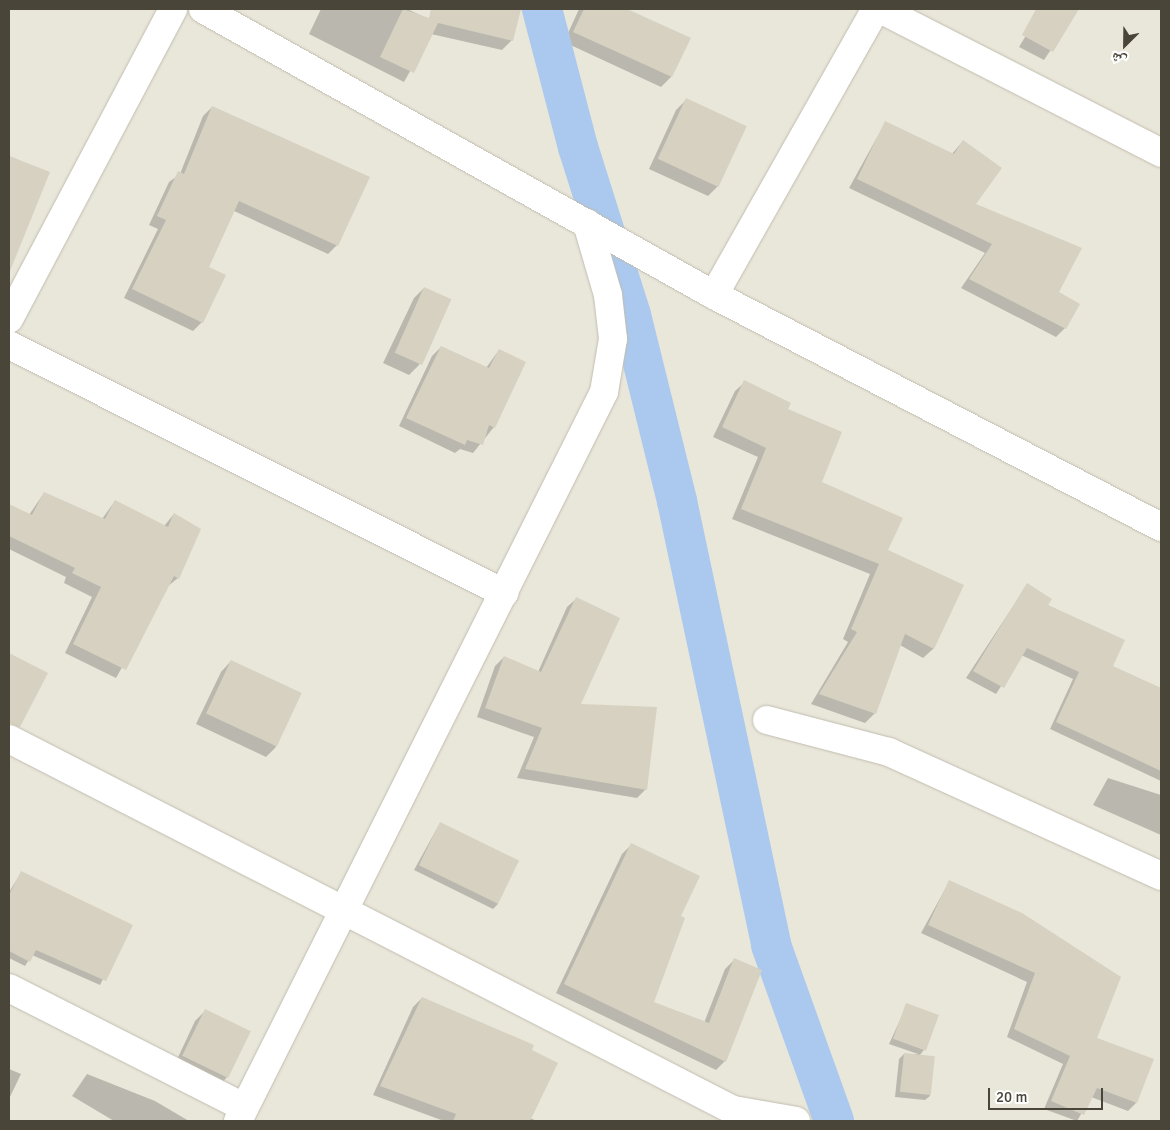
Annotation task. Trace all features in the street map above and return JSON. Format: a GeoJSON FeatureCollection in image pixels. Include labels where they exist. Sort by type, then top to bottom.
{"type":"FeatureCollection","features":[{"type":"Feature","properties":{"kind":"street"},"geometry":{"type":"LineString","coordinates":[[9,319],[173,9]]}},
{"type":"Feature","properties":{"kind":"street"},"geometry":{"type":"LineString","coordinates":[[203,9],[591,225],[671,272],[1161,527]]}},
{"type":"Feature","properties":{"kind":"street"},"geometry":{"type":"LineString","coordinates":[[714,295],[876,9]]}},
{"type":"Feature","properties":{"kind":"street"},"geometry":{"type":"LineString","coordinates":[[880,9],[1161,153]]}},
{"type":"Feature","properties":{"kind":"street"},"geometry":{"type":"LineString","coordinates":[[9,988],[241,1114],[348,909],[604,392],[613,339],[608,295],[591,225]]}},
{"type":"Feature","properties":{"kind":"street"},"geometry":{"type":"LineString","coordinates":[[9,344],[504,593]]}},
{"type":"Feature","properties":{"kind":"street"},"geometry":{"type":"LineString","coordinates":[[767,720],[888,752],[1161,876]]}},
{"type":"Feature","properties":{"kind":"street"},"geometry":{"type":"LineString","coordinates":[[9,739],[348,909],[730,1116],[796,1121]]}},
{"type":"Feature","properties":{"kind":"shaded area"},"geometry":{"type":"Polygon","coordinates":[[[9,9],[1161,9],[1161,1121],[9,1121],[9,9]]]}},
{"type":"Feature","properties":{"kind":"building"},"geometry":{"type":"Polygon","coordinates":[[[403,9],[429,18],[431,9],[521,9],[513,41],[438,23],[414,73],[380,57],[403,9]]]}},
{"type":"Feature","properties":{"kind":"building"},"geometry":{"type":"Polygon","coordinates":[[[584,9],[627,9],[691,38],[672,77],[573,32],[584,9]]]}},
{"type":"Feature","properties":{"kind":"building"},"geometry":{"type":"Polygon","coordinates":[[[1036,9],[1079,9],[1053,52],[1022,35],[1036,9]]]}},
{"type":"Feature","properties":{"kind":"building"},"geometry":{"type":"Polygon","coordinates":[[[686,98],[747,126],[718,187],[658,159],[686,98]]]}},
{"type":"Feature","properties":{"kind":"building"},"geometry":{"type":"Polygon","coordinates":[[[212,106],[370,177],[338,246],[239,201],[209,267],[226,275],[203,323],[132,289],[166,220],[157,216],[178,171],[184,174],[212,106]]]}},
{"type":"Feature","properties":{"kind":"building"},"geometry":{"type":"Polygon","coordinates":[[[885,121],[954,154],[963,140],[1002,168],[976,204],[1082,248],[1059,292],[1080,304],[1066,329],[969,279],[992,244],[857,179],[885,121]]]}},
{"type":"Feature","properties":{"kind":"building"},"geometry":{"type":"Polygon","coordinates":[[[9,156],[50,172],[10,271],[9,270],[9,156]]]}},
{"type":"Feature","properties":{"kind":"building"},"geometry":{"type":"Polygon","coordinates":[[[424,287],[451,299],[422,365],[395,353],[424,287]]]}},
{"type":"Feature","properties":{"kind":"building"},"geometry":{"type":"Polygon","coordinates":[[[441,346],[489,368],[499,349],[526,362],[495,428],[489,425],[483,445],[467,440],[465,445],[406,418],[441,346]]]}},
{"type":"Feature","properties":{"kind":"building"},"geometry":{"type":"Polygon","coordinates":[[[744,380],[791,403],[788,409],[842,432],[822,482],[903,518],[888,550],[964,585],[934,649],[905,634],[876,714],[819,694],[857,632],[851,629],[879,564],[741,509],[766,448],[722,427],[744,380]]]}},
{"type":"Feature","properties":{"kind":"building"},"geometry":{"type":"Polygon","coordinates":[[[44,492],[105,519],[115,500],[168,527],[174,513],[201,529],[179,579],[174,576],[126,670],[73,644],[101,587],[72,573],[75,568],[9,536],[9,504],[32,515],[44,492]]]}},
{"type":"Feature","properties":{"kind":"building"},"geometry":{"type":"Polygon","coordinates":[[[1027,583],[1052,599],[1048,605],[1125,640],[1113,666],[1161,688],[1161,771],[1056,722],[1079,672],[1027,648],[1004,688],[973,671],[1027,583]]]}},
{"type":"Feature","properties":{"kind":"building"},"geometry":{"type":"Polygon","coordinates":[[[576,597],[620,618],[581,704],[657,707],[647,790],[525,769],[542,728],[485,708],[504,656],[541,672],[576,597]]]}},
{"type":"Feature","properties":{"kind":"building"},"geometry":{"type":"Polygon","coordinates":[[[9,653],[48,673],[20,727],[9,723],[9,653]]]}},
{"type":"Feature","properties":{"kind":"building"},"geometry":{"type":"Polygon","coordinates":[[[231,660],[302,693],[277,746],[206,713],[231,660]]]}},
{"type":"Feature","properties":{"kind":"building"},"geometry":{"type":"Polygon","coordinates":[[[440,822],[519,861],[498,904],[419,865],[440,822]]]}},
{"type":"Feature","properties":{"kind":"building"},"geometry":{"type":"Polygon","coordinates":[[[631,843],[700,876],[681,916],[685,918],[654,1002],[709,1023],[734,958],[762,970],[726,1062],[564,984],[631,843]]]}},
{"type":"Feature","properties":{"kind":"building"},"geometry":{"type":"Polygon","coordinates":[[[21,871],[133,925],[106,981],[36,950],[30,962],[9,951],[9,895],[21,871]]]}},
{"type":"Feature","properties":{"kind":"building"},"geometry":{"type":"Polygon","coordinates":[[[949,880],[1022,913],[1121,977],[1097,1038],[1154,1059],[1137,1103],[1097,1088],[1084,1115],[1051,1101],[1070,1056],[1014,1029],[1035,973],[928,925],[949,880]]]}},
{"type":"Feature","properties":{"kind":"building"},"geometry":{"type":"Polygon","coordinates":[[[422,997],[534,1045],[532,1050],[558,1063],[530,1121],[453,1121],[456,1114],[380,1086],[422,997]]]}},
{"type":"Feature","properties":{"kind":"building"},"geometry":{"type":"Polygon","coordinates":[[[906,1003],[939,1015],[926,1051],[893,1039],[906,1003]]]}},
{"type":"Feature","properties":{"kind":"building"},"geometry":{"type":"Polygon","coordinates":[[[205,1009],[251,1031],[228,1078],[182,1056],[205,1009]]]}},
{"type":"Feature","properties":{"kind":"building"},"geometry":{"type":"Polygon","coordinates":[[[904,1053],[935,1056],[931,1095],[900,1092],[904,1053]]]}},
{"type":"Feature","properties":{"kind":"waterway"},"geometry":{"type":"LineString","coordinates":[[542,9],[578,147],[631,315],[677,501],[771,945],[834,1121]]}}]}
